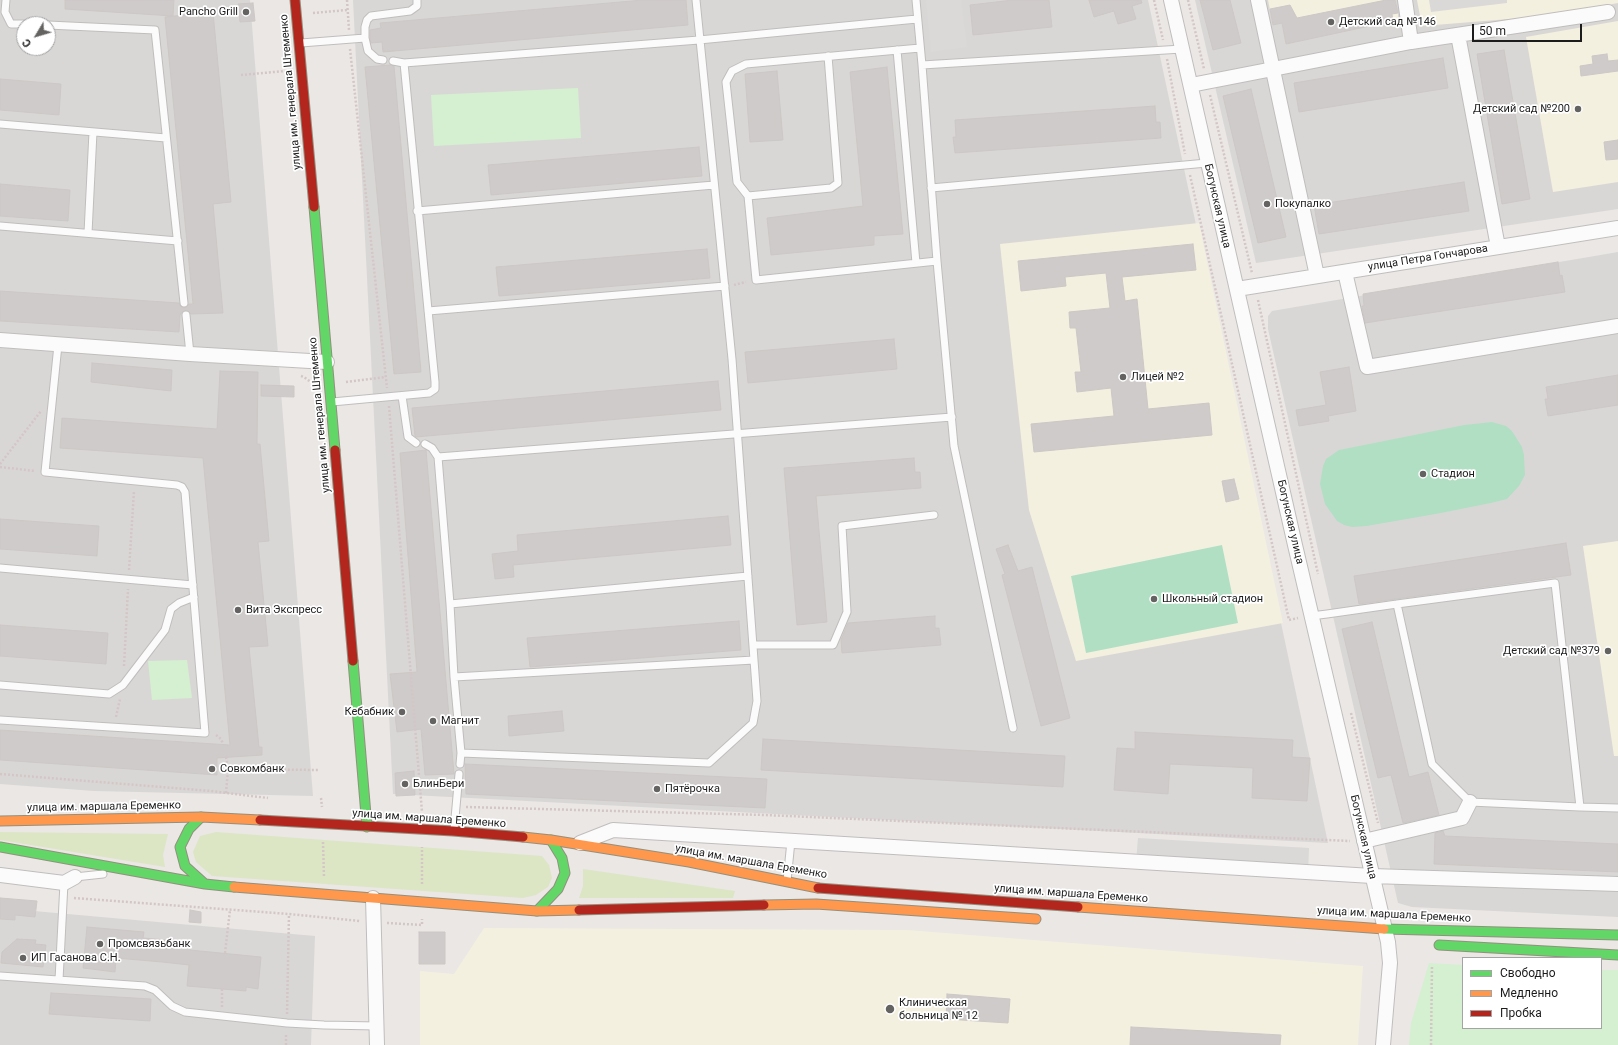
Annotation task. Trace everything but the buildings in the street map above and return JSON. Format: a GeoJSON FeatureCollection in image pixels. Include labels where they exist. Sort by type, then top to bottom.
{"type":"FeatureCollection","features":[{"type":"Feature","properties":{"kind":"main road","name":"улица им. генерала Штеменко"},"geometry":{"type":"LineString","coordinates":[[295,0],[327,362],[332,402],[367,828]]}},
{"type":"Feature","properties":{"kind":"main road","name":"улица им. маршала Еременко"},"geometry":{"type":"LineString","coordinates":[[0,822],[201,816],[323,823],[367,828],[453,832],[550,840],[577,844],[689,862],[811,887],[1388,939],[1618,935]]}},
{"type":"Feature","properties":{"kind":"main road"},"geometry":{"type":"LineString","coordinates":[[201,816],[189,829],[180,847],[185,866],[206,884]]}},
{"type":"Feature","properties":{"kind":"main road"},"geometry":{"type":"LineString","coordinates":[[538,911],[558,889],[565,873],[562,858],[550,840]]}},
{"type":"Feature","properties":{"kind":"main road"},"geometry":{"type":"LineString","coordinates":[[0,847],[206,884],[421,903],[538,911],[816,904],[1047,919]]}},
{"type":"Feature","properties":{"kind":"main road"},"geometry":{"type":"LineString","coordinates":[[1428,944],[1618,955]]}},
{"type":"Feature","properties":{"kind":"street","name":"Богунская улица"},"geometry":{"type":"LineString","coordinates":[[1171,0],[1207,163],[1372,876],[1388,939],[1390,963],[1383,1045]]}},
{"type":"Feature","properties":{"kind":"street"},"geometry":{"type":"LineString","coordinates":[[1258,0],[1317,276]]}},
{"type":"Feature","properties":{"kind":"street"},"geometry":{"type":"LineString","coordinates":[[1405,0],[1411,42]]}},
{"type":"Feature","properties":{"kind":"street"},"geometry":{"type":"LineString","coordinates":[[1191,85],[1411,42],[1608,12]]}},
{"type":"Feature","properties":{"kind":"street"},"geometry":{"type":"LineString","coordinates":[[1458,35],[1498,247]]}},
{"type":"Feature","properties":{"kind":"street","name":"улица Петра Гончарова"},"geometry":{"type":"LineString","coordinates":[[1237,289],[1618,228]]}},
{"type":"Feature","properties":{"kind":"street"},"geometry":{"type":"LineString","coordinates":[[1345,272],[1367,367],[1618,326]]}},
{"type":"Feature","properties":{"kind":"street"},"geometry":{"type":"LineString","coordinates":[[0,340],[190,354],[327,362]]}},
{"type":"Feature","properties":{"kind":"street"},"geometry":{"type":"LineString","coordinates":[[1364,841],[1462,818],[1470,802]]}},
{"type":"Feature","properties":{"kind":"street"},"geometry":{"type":"LineString","coordinates":[[577,844],[613,830],[1372,876],[1618,884]]}},
{"type":"Feature","properties":{"kind":"street"},"geometry":{"type":"LineString","coordinates":[[0,875],[67,886]]}},
{"type":"Feature","properties":{"kind":"street"},"geometry":{"type":"LineString","coordinates":[[373,898],[377,1045]]}},
{"type":"Feature","properties":{"kind":"lane"},"geometry":{"type":"LineString","coordinates":[[6,0],[5,12],[11,24],[16,24]]}},
{"type":"Feature","properties":{"kind":"lane"},"geometry":{"type":"LineString","coordinates":[[383,60],[377,59],[368,51],[365,38],[365,27],[367,20],[371,16],[410,11],[417,6],[417,0]]}},
{"type":"Feature","properties":{"kind":"lane"},"geometry":{"type":"LineString","coordinates":[[461,753],[709,763],[754,723],[757,701],[738,432],[696,0]]}},
{"type":"Feature","properties":{"kind":"lane"},"geometry":{"type":"LineString","coordinates":[[916,0],[937,261],[954,446],[1013,728]]}},
{"type":"Feature","properties":{"kind":"lane"},"geometry":{"type":"LineString","coordinates":[[393,62],[404,63],[699,40],[918,19]]}},
{"type":"Feature","properties":{"kind":"lane"},"geometry":{"type":"LineString","coordinates":[[56,25],[155,30],[184,303]]}},
{"type":"Feature","properties":{"kind":"lane"},"geometry":{"type":"LineString","coordinates":[[299,43],[365,38]]}},
{"type":"Feature","properties":{"kind":"lane"},"geometry":{"type":"LineString","coordinates":[[920,48],[746,64],[732,71],[726,82],[737,182],[748,196],[756,280],[937,261]]}},
{"type":"Feature","properties":{"kind":"lane"},"geometry":{"type":"LineString","coordinates":[[922,65],[1182,49]]}},
{"type":"Feature","properties":{"kind":"lane"},"geometry":{"type":"LineString","coordinates":[[896,50],[916,264]]}},
{"type":"Feature","properties":{"kind":"lane"},"geometry":{"type":"LineString","coordinates":[[748,196],[831,188],[838,183],[828,56]]}},
{"type":"Feature","properties":{"kind":"lane"},"geometry":{"type":"LineString","coordinates":[[332,402],[429,393],[435,389],[404,63]]}},
{"type":"Feature","properties":{"kind":"lane"},"geometry":{"type":"LineString","coordinates":[[0,124],[166,138]]}},
{"type":"Feature","properties":{"kind":"lane"},"geometry":{"type":"LineString","coordinates":[[88,233],[93,132]]}},
{"type":"Feature","properties":{"kind":"lane"},"geometry":{"type":"LineString","coordinates":[[931,188],[1207,163]]}},
{"type":"Feature","properties":{"kind":"lane"},"geometry":{"type":"LineString","coordinates":[[417,211],[714,185]]}},
{"type":"Feature","properties":{"kind":"lane"},"geometry":{"type":"LineString","coordinates":[[0,226],[178,241]]}},
{"type":"Feature","properties":{"kind":"lane"},"geometry":{"type":"LineString","coordinates":[[428,311],[725,286]]}},
{"type":"Feature","properties":{"kind":"lane"},"geometry":{"type":"LineString","coordinates":[[186,315],[190,354]]}},
{"type":"Feature","properties":{"kind":"lane"},"geometry":{"type":"LineString","coordinates":[[0,720],[205,733],[185,492],[182,487],[177,485],[45,472],[58,345]]}},
{"type":"Feature","properties":{"kind":"lane"},"geometry":{"type":"LineString","coordinates":[[402,396],[408,437],[416,443]]}},
{"type":"Feature","properties":{"kind":"lane"},"geometry":{"type":"LineString","coordinates":[[438,457],[738,432],[952,417]]}},
{"type":"Feature","properties":{"kind":"lane"},"geometry":{"type":"LineString","coordinates":[[425,444],[432,448],[438,457],[461,753],[460,764]]}},
{"type":"Feature","properties":{"kind":"lane"},"geometry":{"type":"LineString","coordinates":[[753,645],[833,645],[847,612],[842,526],[934,515]]}},
{"type":"Feature","properties":{"kind":"lane"},"geometry":{"type":"LineString","coordinates":[[0,568],[192,585]]}},
{"type":"Feature","properties":{"kind":"lane"},"geometry":{"type":"LineString","coordinates":[[450,604],[748,576]]}},
{"type":"Feature","properties":{"kind":"lane"},"geometry":{"type":"LineString","coordinates":[[1312,616],[1555,584],[1580,807]]}},
{"type":"Feature","properties":{"kind":"lane"},"geometry":{"type":"LineString","coordinates":[[0,685],[109,694],[123,685],[165,630],[171,609],[179,603],[194,597]]}},
{"type":"Feature","properties":{"kind":"lane"},"geometry":{"type":"LineString","coordinates":[[1397,604],[1432,764],[1470,802],[1618,808]]}},
{"type":"Feature","properties":{"kind":"lane"},"geometry":{"type":"LineString","coordinates":[[454,677],[754,660]]}},
{"type":"Feature","properties":{"kind":"lane"},"geometry":{"type":"LineString","coordinates":[[453,832],[459,774]]}},
{"type":"Feature","properties":{"kind":"lane"},"geometry":{"type":"LineString","coordinates":[[787,882],[791,841]]}},
{"type":"Feature","properties":{"kind":"lane"},"geometry":{"type":"LineString","coordinates":[[59,980],[67,886],[130,870]]}},
{"type":"Feature","properties":{"kind":"lane"},"geometry":{"type":"LineString","coordinates":[[0,976],[144,986],[155,990],[172,1006],[185,1012],[287,1023],[376,1026]]}},
{"type":"Feature","properties":{"kind":"path"},"geometry":{"type":"LineString","coordinates":[[347,0],[349,39],[388,398],[422,830],[422,925]]}},
{"type":"Feature","properties":{"kind":"path"},"geometry":{"type":"LineString","coordinates":[[1154,0],[1166,50],[1187,166],[1289,620]]}},
{"type":"Feature","properties":{"kind":"path"},"geometry":{"type":"LineString","coordinates":[[1188,0],[1264,322],[1318,576]]}},
{"type":"Feature","properties":{"kind":"path"},"geometry":{"type":"LineString","coordinates":[[296,15],[347,10]]}},
{"type":"Feature","properties":{"kind":"path"},"geometry":{"type":"LineString","coordinates":[[241,75],[283,72],[289,66]]}},
{"type":"Feature","properties":{"kind":"path"},"geometry":{"type":"LineString","coordinates":[[725,286],[756,280]]}},
{"type":"Feature","properties":{"kind":"path"},"geometry":{"type":"LineString","coordinates":[[45,472],[0,466],[54,393]]}},
{"type":"Feature","properties":{"kind":"path"},"geometry":{"type":"LineString","coordinates":[[123,685],[128,579],[135,482]]}},
{"type":"Feature","properties":{"kind":"path"},"geometry":{"type":"LineString","coordinates":[[1350,709],[1379,828]]}},
{"type":"Feature","properties":{"kind":"path"},"geometry":{"type":"LineString","coordinates":[[226,757],[228,769],[226,793]]}},
{"type":"Feature","properties":{"kind":"path"},"geometry":{"type":"LineString","coordinates":[[228,769],[318,770]]}},
{"type":"Feature","properties":{"kind":"path"},"geometry":{"type":"LineString","coordinates":[[0,774],[226,793],[268,798]]}},
{"type":"Feature","properties":{"kind":"path"},"geometry":{"type":"LineString","coordinates":[[67,886],[230,910],[322,918],[324,895],[323,823],[321,798]]}},
{"type":"Feature","properties":{"kind":"path"},"geometry":{"type":"LineString","coordinates":[[455,807],[773,816],[1364,841]]}},
{"type":"Feature","properties":{"kind":"path"},"geometry":{"type":"LineString","coordinates":[[225,953],[230,910]]}},
{"type":"Feature","properties":{"kind":"path"},"geometry":{"type":"LineString","coordinates":[[286,1045],[289,914]]}},
{"type":"Feature","properties":{"kind":"path"},"geometry":{"type":"LineString","coordinates":[[1431,1045],[1432,968]]}},
{"type":"Feature","properties":{"kind":"path"},"geometry":{"type":"LineString","coordinates":[[221,1016],[222,989]]}},
{"type":"Feature","properties":{"kind":"shaded area"},"geometry":{"type":"Polygon","coordinates":[[[0,0],[250,0],[313,796],[94,791],[0,784],[0,0]]]}},
{"type":"Feature","properties":{"kind":"shaded area"},"geometry":{"type":"Polygon","coordinates":[[[353,0],[1148,0],[1328,843],[393,794],[353,0]]]}},
{"type":"Feature","properties":{"kind":"shaded area"},"geometry":{"type":"Polygon","coordinates":[[[926,0],[961,0],[967,47],[931,52],[926,0]]]}},
{"type":"Feature","properties":{"kind":"shaded area"},"geometry":{"type":"Polygon","coordinates":[[[1195,0],[1618,0],[1618,209],[1256,263],[1195,0]]]}},
{"type":"Feature","properties":{"kind":"shaded area","name":"Детский сад №146"},"geometry":{"type":"Polygon","coordinates":[[[1268,0],[1395,0],[1398,19],[1286,44],[1282,23],[1273,25],[1268,0]]]}},
{"type":"Feature","properties":{"kind":"shaded area"},"geometry":{"type":"Polygon","coordinates":[[[1417,0],[1618,0],[1618,3],[1546,16],[1422,26],[1417,0]]]}},
{"type":"Feature","properties":{"kind":"shaded area"},"geometry":{"type":"Polygon","coordinates":[[[1429,0],[1507,0],[1507,3],[1431,12],[1429,0]]]}},
{"type":"Feature","properties":{"kind":"shaded area","name":"Детский сад №200"},"geometry":{"type":"Polygon","coordinates":[[[1618,21],[1618,182],[1553,192],[1526,37],[1618,21]]]}},
{"type":"Feature","properties":{"kind":"shaded area","name":"Лицей №2"},"geometry":{"type":"Polygon","coordinates":[[[1199,223],[1283,623],[1076,661],[1029,510],[1000,244],[1199,223]]]}},
{"type":"Feature","properties":{"kind":"shaded area"},"geometry":{"type":"Polygon","coordinates":[[[1618,252],[1618,917],[1412,907],[1398,903],[1268,329],[1268,316],[1272,311],[1618,252]]]}},
{"type":"Feature","properties":{"kind":"shaded area","name":"Детский сад №379"},"geometry":{"type":"Polygon","coordinates":[[[1618,541],[1618,756],[1614,756],[1583,546],[1618,541]]]}},
{"type":"Feature","properties":{"kind":"shaded area"},"geometry":{"type":"Polygon","coordinates":[[[1138,838],[1309,848],[1308,872],[1136,862],[1138,838]]]}},
{"type":"Feature","properties":{"kind":"shaded area"},"geometry":{"type":"Polygon","coordinates":[[[0,908],[315,936],[311,1045],[0,1045],[0,908]]]}},
{"type":"Feature","properties":{"kind":"shaded area","name":"Клиническая больница № 12"},"geometry":{"type":"Polygon","coordinates":[[[484,928],[907,930],[1363,966],[1358,1045],[420,1045],[420,971],[454,974],[484,928]]]}},
{"type":"Feature","properties":{"kind":"green space"},"geometry":{"type":"Polygon","coordinates":[[[578,88],[581,138],[434,146],[431,95],[578,88]]]}},
{"type":"Feature","properties":{"kind":"green space","name":"Стадион"},"geometry":{"type":"Polygon","coordinates":[[[1492,422],[1506,426],[1512,431],[1522,447],[1524,455],[1525,475],[1519,486],[1507,499],[1441,513],[1367,526],[1352,527],[1337,521],[1325,504],[1320,484],[1323,466],[1326,459],[1339,450],[1464,425],[1492,422]]]}},
{"type":"Feature","properties":{"kind":"green space","name":"Школьный стадион"},"geometry":{"type":"Polygon","coordinates":[[[1222,545],[1238,623],[1086,653],[1071,576],[1222,545]]]}},
{"type":"Feature","properties":{"kind":"green space"},"geometry":{"type":"Polygon","coordinates":[[[187,660],[192,698],[152,700],[148,661],[187,660]]]}},
{"type":"Feature","properties":{"kind":"green space"},"geometry":{"type":"Polygon","coordinates":[[[0,832],[168,834],[163,855],[165,867],[0,840],[0,832]]]}},
{"type":"Feature","properties":{"kind":"green space"},"geometry":{"type":"Polygon","coordinates":[[[216,832],[542,856],[549,865],[552,878],[548,887],[536,895],[523,898],[212,876],[196,862],[193,852],[200,836],[216,832]]]}},
{"type":"Feature","properties":{"kind":"green space"},"geometry":{"type":"Polygon","coordinates":[[[583,869],[735,891],[733,898],[579,898],[583,886],[583,869]]]}},
{"type":"Feature","properties":{"kind":"green space"},"geometry":{"type":"Polygon","coordinates":[[[1429,963],[1462,965],[1462,1029],[1602,1029],[1602,970],[1618,970],[1618,1045],[1409,1045],[1411,1023],[1429,963]]]}},
{"type":"Feature","properties":{"kind":"traffic: fast"},"geometry":{"type":"LineString","coordinates":[[314,207],[335,450]]}},
{"type":"Feature","properties":{"kind":"traffic: fast"},"geometry":{"type":"LineString","coordinates":[[353,661],[367,827]]}},
{"type":"Feature","properties":{"kind":"traffic: fast"},"geometry":{"type":"LineString","coordinates":[[201,817],[189,829],[180,847],[185,866],[205,884]]}},
{"type":"Feature","properties":{"kind":"traffic: fast"},"geometry":{"type":"LineString","coordinates":[[537,911],[558,889],[565,873],[562,858],[551,840]]}},
{"type":"Feature","properties":{"kind":"traffic: fast"},"geometry":{"type":"LineString","coordinates":[[0,847],[205,884],[234,887]]}},
{"type":"Feature","properties":{"kind":"traffic: fast"},"geometry":{"type":"LineString","coordinates":[[1384,929],[1618,935]]}},
{"type":"Feature","properties":{"kind":"traffic: fast"},"geometry":{"type":"LineString","coordinates":[[1439,945],[1618,955]]}},
{"type":"Feature","properties":{"kind":"traffic: slow"},"geometry":{"type":"LineString","coordinates":[[0,821],[201,817],[260,820]]}},
{"type":"Feature","properties":{"kind":"traffic: slow"},"geometry":{"type":"LineString","coordinates":[[523,837],[551,840],[689,862],[818,888]]}},
{"type":"Feature","properties":{"kind":"traffic: slow"},"geometry":{"type":"LineString","coordinates":[[234,887],[537,911],[579,910]]}},
{"type":"Feature","properties":{"kind":"traffic: slow"},"geometry":{"type":"LineString","coordinates":[[764,905],[816,904],[1036,919]]}},
{"type":"Feature","properties":{"kind":"traffic: slow"},"geometry":{"type":"LineString","coordinates":[[1078,907],[1384,929]]}},
{"type":"Feature","properties":{"kind":"traffic: jam"},"geometry":{"type":"LineString","coordinates":[[295,0],[314,207]]}},
{"type":"Feature","properties":{"kind":"traffic: jam"},"geometry":{"type":"LineString","coordinates":[[335,450],[353,661]]}},
{"type":"Feature","properties":{"kind":"traffic: jam"},"geometry":{"type":"LineString","coordinates":[[260,820],[453,831],[523,837]]}},
{"type":"Feature","properties":{"kind":"traffic: jam"},"geometry":{"type":"LineString","coordinates":[[818,888],[1078,907]]}},
{"type":"Feature","properties":{"kind":"traffic: jam"},"geometry":{"type":"LineString","coordinates":[[579,910],[764,905]]}},
{"type":"Feature","properties":{"kind":"place","name":"Pancho Grill"},"geometry":{"type":"Point","coordinates":[246,12]}},
{"type":"Feature","properties":{"kind":"place","name":"Детский сад №146"},"geometry":{"type":"Point","coordinates":[1331,22]}},
{"type":"Feature","properties":{"kind":"place","name":"Детский сад №200"},"geometry":{"type":"Point","coordinates":[1578,109]}},
{"type":"Feature","properties":{"kind":"place","name":"Покупалко"},"geometry":{"type":"Point","coordinates":[1267,204]}},
{"type":"Feature","properties":{"kind":"place","name":"Лицей №2"},"geometry":{"type":"Point","coordinates":[1123,377]}},
{"type":"Feature","properties":{"kind":"place","name":"Стадион"},"geometry":{"type":"Point","coordinates":[1423,474]}},
{"type":"Feature","properties":{"kind":"place","name":"Школьный стадион"},"geometry":{"type":"Point","coordinates":[1154,599]}},
{"type":"Feature","properties":{"kind":"place","name":"Вита Экспресс"},"geometry":{"type":"Point","coordinates":[238,610]}},
{"type":"Feature","properties":{"kind":"place","name":"Детский сад №379"},"geometry":{"type":"Point","coordinates":[1608,651]}},
{"type":"Feature","properties":{"kind":"place","name":"Кебабник"},"geometry":{"type":"Point","coordinates":[402,712]}},
{"type":"Feature","properties":{"kind":"place","name":"Магнит"},"geometry":{"type":"Point","coordinates":[433,721]}},
{"type":"Feature","properties":{"kind":"place","name":"Совкомбанк"},"geometry":{"type":"Point","coordinates":[212,769]}},
{"type":"Feature","properties":{"kind":"place","name":"БлинБери"},"geometry":{"type":"Point","coordinates":[405,784]}},
{"type":"Feature","properties":{"kind":"place","name":"Пятёрочка"},"geometry":{"type":"Point","coordinates":[657,789]}},
{"type":"Feature","properties":{"kind":"place","name":"Промсвязьбанк"},"geometry":{"type":"Point","coordinates":[100,944]}},
{"type":"Feature","properties":{"kind":"place","name":"ИП Гасанова С.Н."},"geometry":{"type":"Point","coordinates":[23,958]}},
{"type":"Feature","properties":{"kind":"place","name":"Клиническая больница № 12"},"geometry":{"type":"Point","coordinates":[890,1009]}}]}
